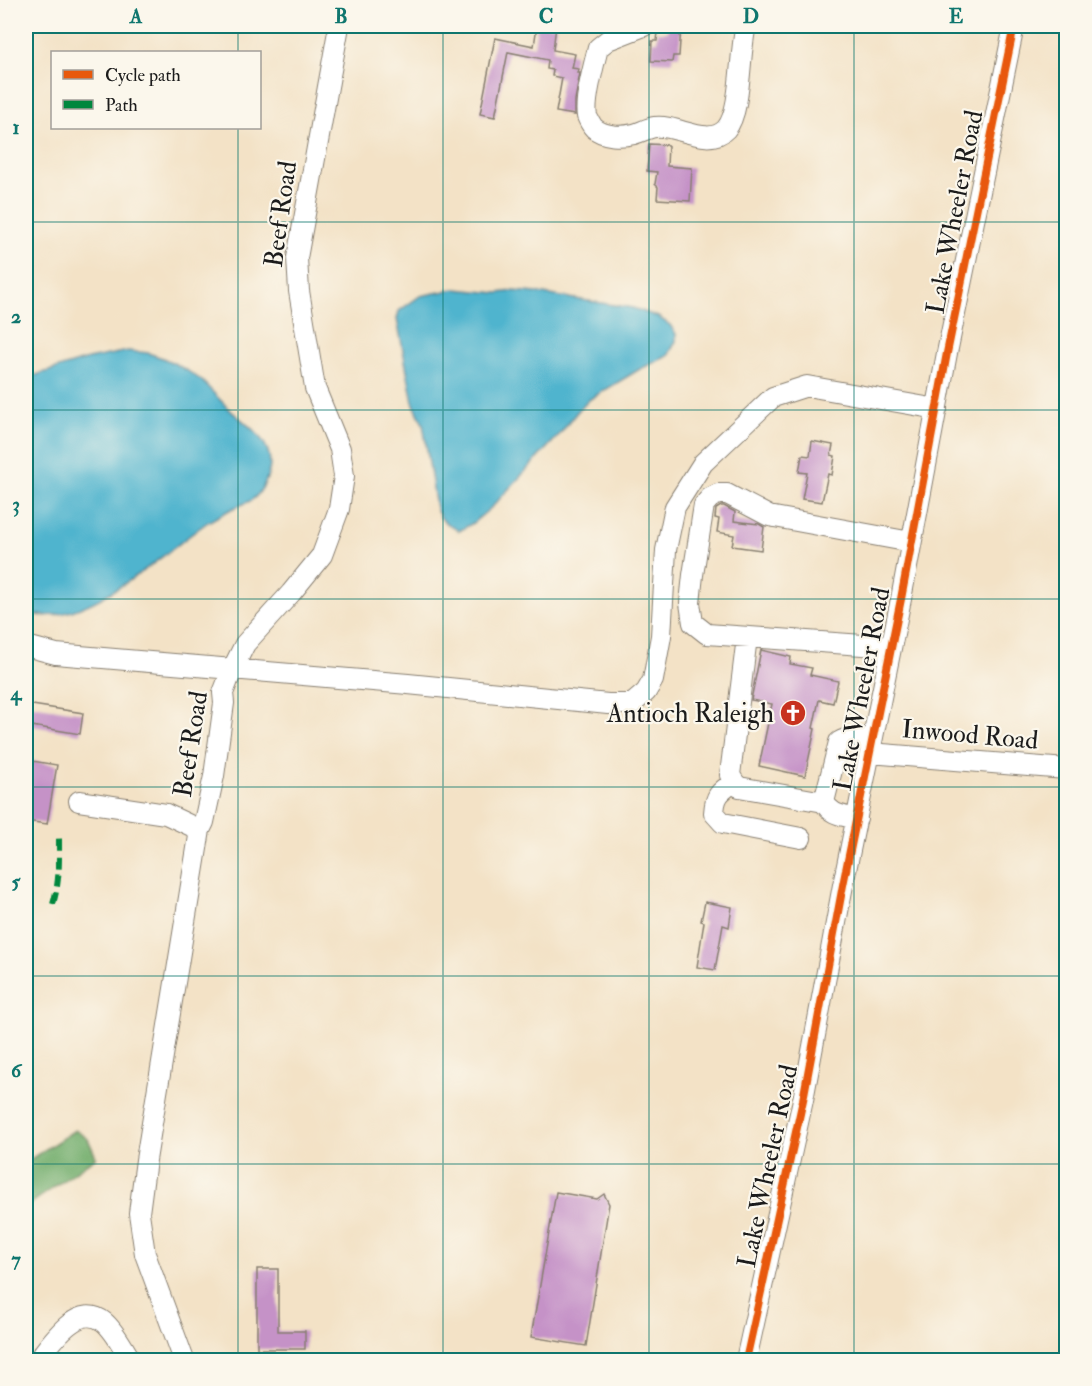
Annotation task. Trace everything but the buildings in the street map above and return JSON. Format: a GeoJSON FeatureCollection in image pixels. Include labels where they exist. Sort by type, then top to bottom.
{"type":"FeatureCollection","features":[{"type":"Feature","properties":{"kind":"street","name":"Beef Road"},"geometry":{"type":"LineString","coordinates":[[184,1360],[145,1254],[139,1213],[200,830],[204,822],[214,776],[224,703],[223,693],[245,644],[322,555],[339,509],[344,476],[340,449],[315,388],[299,291],[297,258],[339,26]]}},
{"type":"Feature","properties":{"kind":"street"},"geometry":{"type":"LineString","coordinates":[[644,26],[608,40],[598,48],[587,101],[587,117],[593,128],[605,134],[621,136],[634,134],[655,126],[671,127],[711,137],[725,130],[734,115],[746,26]]}},
{"type":"Feature","properties":{"kind":"street","name":"Lake Wheeler Road"},"geometry":{"type":"LineString","coordinates":[[746,1360],[803,1100],[936,409],[1014,26]]}},
{"type":"Feature","properties":{"kind":"street"},"geometry":{"type":"LineString","coordinates":[[26,646],[56,654],[408,684],[608,704],[632,704],[646,692],[653,680],[661,636],[666,550],[675,507],[703,463],[773,397],[807,386],[936,409]]}},
{"type":"Feature","properties":{"kind":"street"},"geometry":{"type":"LineString","coordinates":[[891,647],[707,634],[693,623],[690,603],[704,505],[718,494],[727,494],[769,516],[911,542]]}},
{"type":"Feature","properties":{"kind":"street"},"geometry":{"type":"LineString","coordinates":[[747,637],[730,775],[734,783],[739,788],[824,802],[828,810],[856,819]]}},
{"type":"Feature","properties":{"kind":"street","name":"Inwood Road"},"geometry":{"type":"LineString","coordinates":[[824,802],[839,742],[845,738],[853,738],[871,747],[1066,769]]}},
{"type":"Feature","properties":{"kind":"street"},"geometry":{"type":"LineString","coordinates":[[734,783],[724,789],[715,800],[714,813],[723,823],[801,838]]}},
{"type":"Feature","properties":{"kind":"street"},"geometry":{"type":"LineString","coordinates":[[79,801],[166,814],[200,830]]}},
{"type":"Feature","properties":{"kind":"street"},"geometry":{"type":"LineString","coordinates":[[38,1360],[56,1336],[73,1322],[85,1316],[93,1316],[104,1322],[117,1337],[131,1360]]}},
{"type":"Feature","properties":{"kind":"green space"},"geometry":{"type":"Polygon","coordinates":[[[75,1130],[88,1139],[96,1157],[26,1207],[26,1162],[75,1130]]]}},
{"type":"Feature","properties":{"kind":"water"},"geometry":{"type":"Polygon","coordinates":[[[455,289],[498,293],[513,291],[537,293],[633,308],[658,317],[670,325],[676,334],[676,341],[668,356],[640,369],[590,399],[493,506],[473,523],[459,531],[442,520],[436,508],[423,424],[413,402],[397,319],[399,311],[420,296],[455,289]]]}},
{"type":"Feature","properties":{"kind":"water"},"geometry":{"type":"Polygon","coordinates":[[[128,351],[148,353],[162,358],[201,380],[262,439],[269,454],[270,468],[267,478],[253,499],[208,522],[146,569],[96,601],[71,611],[47,616],[26,612],[26,378],[88,359],[128,351]]]}},
{"type":"Feature","properties":{"kind":"marked path"},"geometry":{"type":"LineString","coordinates":[[53,904],[58,878],[59,835]]}},
{"type":"Feature","properties":{"kind":"cycle path"},"geometry":{"type":"LineString","coordinates":[[746,1360],[803,1100],[947,353],[1014,26]]}},
{"type":"Feature","properties":{"kind":"place","name":"Antioch Raleigh"},"geometry":{"type":"Point","coordinates":[793,713]}}]}
